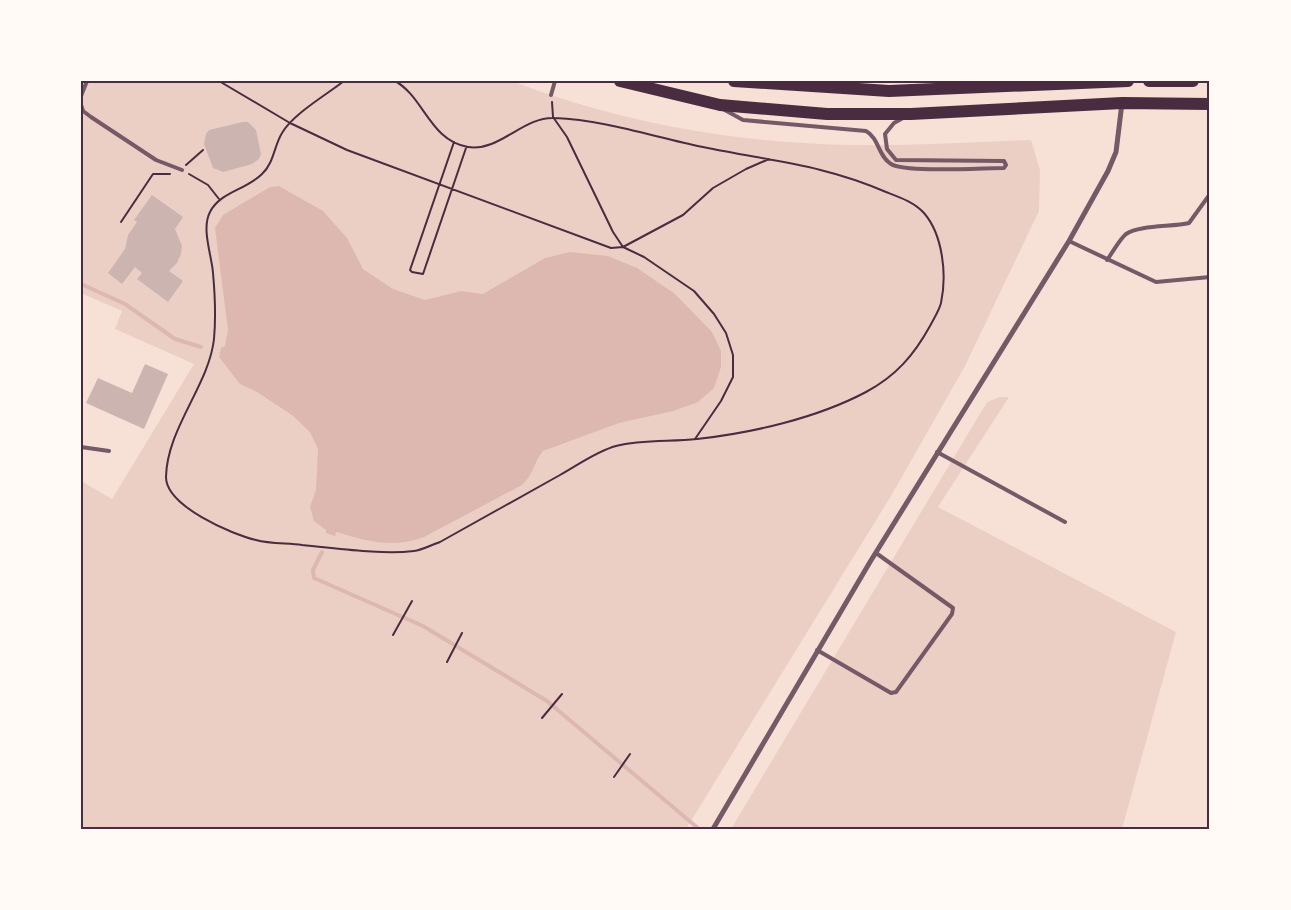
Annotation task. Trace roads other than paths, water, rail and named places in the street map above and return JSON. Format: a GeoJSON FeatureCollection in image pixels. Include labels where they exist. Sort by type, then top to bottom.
{"type":"FeatureCollection","features":[{"type":"Feature","properties":{"kind":"highway"},"geometry":{"type":"LineString","coordinates":[[620,81],[717,105],[827,114],[912,114],[1122,102],[1210,104]]}},
{"type":"Feature","properties":{"kind":"highway"},"geometry":{"type":"LineString","coordinates":[[734,81],[889,86],[1128,81]]}},
{"type":"Feature","properties":{"kind":"highway"},"geometry":{"type":"LineString","coordinates":[[1149,81],[1194,81]]}},
{"type":"Feature","properties":{"kind":"street"},"geometry":{"type":"LineString","coordinates":[[713,829],[817,650],[1068,241],[1108,171],[1116,152],[1122,102]]}},
{"type":"Feature","properties":{"kind":"lane"},"geometry":{"type":"LineString","coordinates":[[81,96],[86,81]]}},
{"type":"Feature","properties":{"kind":"lane"},"geometry":{"type":"LineString","coordinates":[[551,95],[555,81]]}},
{"type":"Feature","properties":{"kind":"lane"},"geometry":{"type":"LineString","coordinates":[[81,105],[83,111],[91,117],[148,154],[182,170]]}},
{"type":"Feature","properties":{"kind":"lane"},"geometry":{"type":"LineString","coordinates":[[717,105],[731,115],[743,120],[866,131],[873,135],[886,160],[892,165],[902,168],[1004,168],[1006,165],[1004,162],[896,160],[887,150],[885,134],[894,123],[912,114]]}},
{"type":"Feature","properties":{"kind":"lane"},"geometry":{"type":"LineString","coordinates":[[1107,260],[1126,234],[1142,228],[1170,227],[1189,223],[1210,194]]}},
{"type":"Feature","properties":{"kind":"lane"},"geometry":{"type":"LineString","coordinates":[[1068,241],[1156,282],[1210,277]]}},
{"type":"Feature","properties":{"kind":"lane"},"geometry":{"type":"LineString","coordinates":[[81,447],[109,451]]}},
{"type":"Feature","properties":{"kind":"lane"},"geometry":{"type":"LineString","coordinates":[[937,452],[1065,522]]}},
{"type":"Feature","properties":{"kind":"lane"},"geometry":{"type":"LineString","coordinates":[[817,650],[891,693],[896,692],[952,614],[953,608],[876,553]]}},
{"type":"Feature","properties":{"kind":"waterway"},"geometry":{"type":"LineString","coordinates":[[81,284],[125,304],[175,339],[201,347]]}},
{"type":"Feature","properties":{"kind":"waterway"},"geometry":{"type":"LineString","coordinates":[[322,552],[313,570],[314,578],[423,626],[547,701],[699,829]]}}]}
